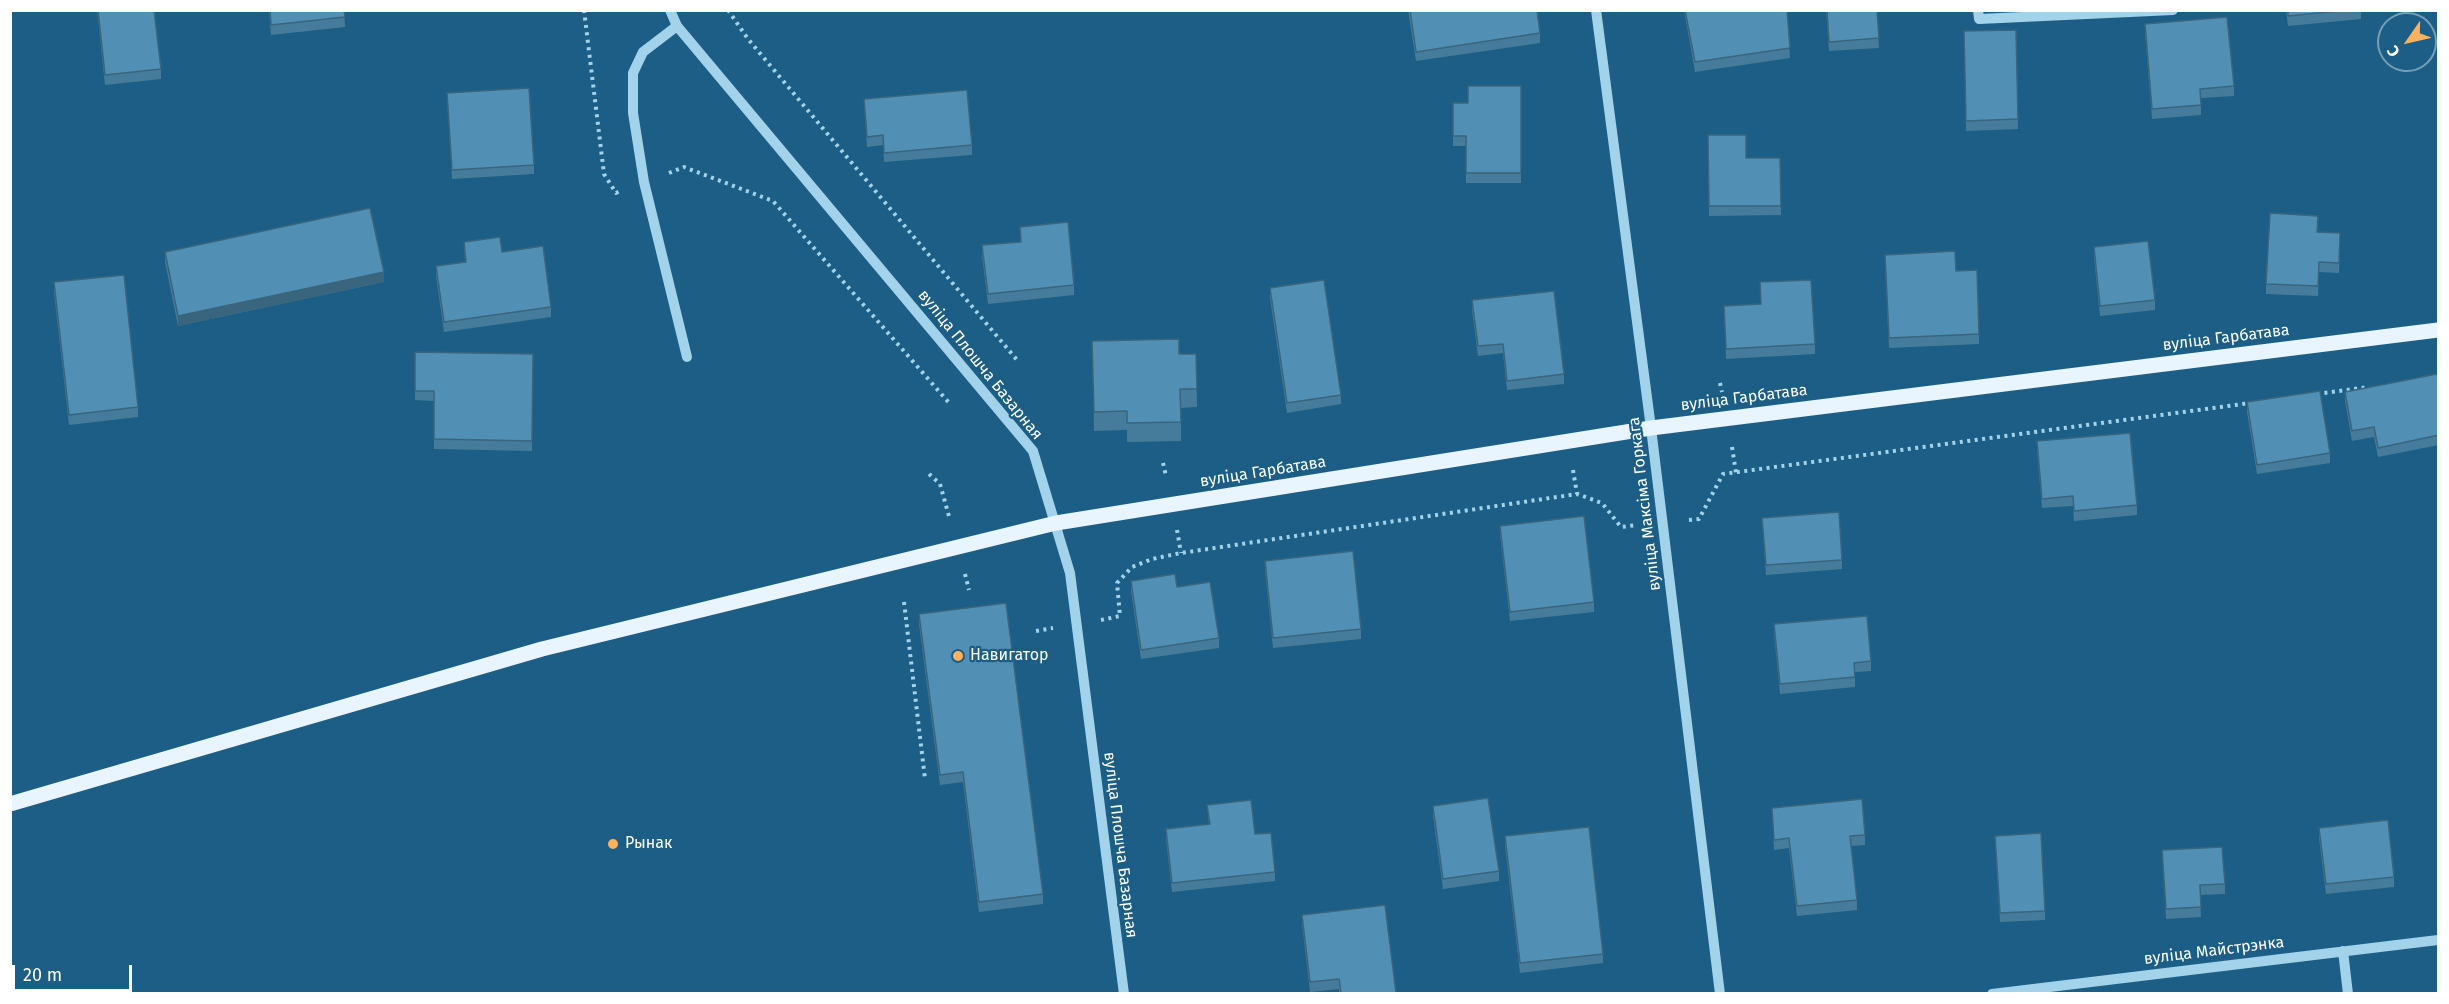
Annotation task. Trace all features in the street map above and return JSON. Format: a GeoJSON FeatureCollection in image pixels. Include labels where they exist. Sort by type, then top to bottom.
{"type":"FeatureCollection","features":[{"type":"Feature","properties":{"kind":"main road","name":"вуліца Гарбатава"},"geometry":{"type":"LineString","coordinates":[[10,804],[542,649],[1056,524],[1651,428],[2439,330]]}},
{"type":"Feature","properties":{"kind":"street","name":"вуліца Плошча Базарная"},"geometry":{"type":"LineString","coordinates":[[670,10],[677,26],[1033,451],[1070,573],[1124,993]]}},
{"type":"Feature","properties":{"kind":"street","name":"вуліца Максіма Горкага"},"geometry":{"type":"LineString","coordinates":[[1596,10],[1663,523],[1720,993]]}},
{"type":"Feature","properties":{"kind":"street"},"geometry":{"type":"LineString","coordinates":[[1978,10],[1979,19],[2173,10]]}},
{"type":"Feature","properties":{"kind":"street"},"geometry":{"type":"LineString","coordinates":[[677,26],[643,52],[633,73],[633,113],[644,182],[687,357]]}},
{"type":"Feature","properties":{"kind":"street","name":"вуліца Майстрэнка"},"geometry":{"type":"LineString","coordinates":[[1992,993],[2439,940]]}},
{"type":"Feature","properties":{"kind":"street"},"geometry":{"type":"LineString","coordinates":[[2343,951],[2348,993]]}},
{"type":"Feature","properties":{"kind":"path"},"geometry":{"type":"LineString","coordinates":[[584,10],[604,174],[616,193],[684,167],[772,201],[950,404]]}},
{"type":"Feature","properties":{"kind":"path"},"geometry":{"type":"LineString","coordinates":[[728,10],[748,39],[1017,360]]}},
{"type":"Feature","properties":{"kind":"path"},"geometry":{"type":"LineString","coordinates":[[2310,395],[2380,386]]}},
{"type":"Feature","properties":{"kind":"path"},"geometry":{"type":"LineString","coordinates":[[1035,631],[1120,616],[1117,583],[1132,567],[1152,559],[1181,553],[1577,494],[1602,503],[1621,527],[1700,519],[1723,474],[2251,403]]}},
{"type":"Feature","properties":{"kind":"path"},"geometry":{"type":"LineString","coordinates":[[904,602],[925,779]]}},
{"type":"Feature","properties":{"kind":"building"},"geometry":{"type":"Polygon","coordinates":[[[98,10],[154,10],[161,69],[105,75],[98,10]]]}},
{"type":"Feature","properties":{"kind":"building"},"geometry":{"type":"Polygon","coordinates":[[[270,10],[344,10],[345,17],[271,25],[270,10]]]}},
{"type":"Feature","properties":{"kind":"building"},"geometry":{"type":"Polygon","coordinates":[[[1410,10],[1537,10],[1540,33],[1416,52],[1410,10]]]}},
{"type":"Feature","properties":{"kind":"building"},"geometry":{"type":"Polygon","coordinates":[[[1685,10],[1787,10],[1790,48],[1695,62],[1685,10]]]}},
{"type":"Feature","properties":{"kind":"building"},"geometry":{"type":"Polygon","coordinates":[[[1827,10],[1877,10],[1879,38],[1829,42],[1827,10]]]}},
{"type":"Feature","properties":{"kind":"building"},"geometry":{"type":"Polygon","coordinates":[[[2288,10],[2349,10],[2288,16],[2288,10]]]}},
{"type":"Feature","properties":{"kind":"building"},"geometry":{"type":"Polygon","coordinates":[[[2227,17],[2234,86],[2200,89],[2201,105],[2152,109],[2145,24],[2227,17]]]}},
{"type":"Feature","properties":{"kind":"building"},"geometry":{"type":"Polygon","coordinates":[[[2016,30],[2018,119],[1966,121],[1964,31],[2016,30]]]}},
{"type":"Feature","properties":{"kind":"building"},"geometry":{"type":"Polygon","coordinates":[[[1468,86],[1521,86],[1521,173],[1466,173],[1466,136],[1453,136],[1453,103],[1468,103],[1468,86]]]}},
{"type":"Feature","properties":{"kind":"building"},"geometry":{"type":"Polygon","coordinates":[[[529,88],[534,165],[452,170],[447,93],[529,88]]]}},
{"type":"Feature","properties":{"kind":"building"},"geometry":{"type":"Polygon","coordinates":[[[967,90],[972,145],[884,153],[883,135],[867,137],[864,99],[967,90]]]}},
{"type":"Feature","properties":{"kind":"building"},"geometry":{"type":"Polygon","coordinates":[[[1708,135],[1746,135],[1746,158],[1780,158],[1781,206],[1709,206],[1708,135]]]}},
{"type":"Feature","properties":{"kind":"building"},"geometry":{"type":"Polygon","coordinates":[[[370,208],[384,272],[178,316],[165,252],[370,208]]]}},
{"type":"Feature","properties":{"kind":"building"},"geometry":{"type":"Polygon","coordinates":[[[2270,213],[2318,216],[2317,232],[2340,233],[2339,263],[2319,262],[2318,286],[2266,284],[2270,213]]]}},
{"type":"Feature","properties":{"kind":"building"},"geometry":{"type":"Polygon","coordinates":[[[1068,222],[1074,285],[988,294],[982,245],[1021,242],[1020,227],[1068,222]]]}},
{"type":"Feature","properties":{"kind":"building"},"geometry":{"type":"Polygon","coordinates":[[[500,237],[502,252],[543,246],[551,307],[444,322],[436,266],[466,262],[464,242],[500,237]]]}},
{"type":"Feature","properties":{"kind":"building"},"geometry":{"type":"Polygon","coordinates":[[[2148,241],[2155,300],[2100,306],[2094,247],[2148,241]]]}},
{"type":"Feature","properties":{"kind":"building"},"geometry":{"type":"Polygon","coordinates":[[[1955,251],[1956,271],[1977,270],[1979,334],[1889,338],[1885,255],[1955,251]]]}},
{"type":"Feature","properties":{"kind":"building"},"geometry":{"type":"Polygon","coordinates":[[[124,275],[138,407],[69,415],[54,282],[124,275]]]}},
{"type":"Feature","properties":{"kind":"building"},"geometry":{"type":"Polygon","coordinates":[[[1324,280],[1341,395],[1287,403],[1270,288],[1324,280]]]}},
{"type":"Feature","properties":{"kind":"building"},"geometry":{"type":"Polygon","coordinates":[[[1811,280],[1815,344],[1726,349],[1724,306],[1761,304],[1760,282],[1811,280]]]}},
{"type":"Feature","properties":{"kind":"building"},"geometry":{"type":"Polygon","coordinates":[[[1554,291],[1564,374],[1507,381],[1503,344],[1478,346],[1472,300],[1554,291]]]}},
{"type":"Feature","properties":{"kind":"building"},"geometry":{"type":"Polygon","coordinates":[[[1179,339],[1179,354],[1196,354],[1197,389],[1180,389],[1181,422],[1127,423],[1127,411],[1094,412],[1092,341],[1179,339]]]}},
{"type":"Feature","properties":{"kind":"building"},"geometry":{"type":"Polygon","coordinates":[[[415,352],[533,354],[532,441],[434,439],[434,391],[415,391],[415,352]]]}},
{"type":"Feature","properties":{"kind":"building"},"geometry":{"type":"Polygon","coordinates":[[[2437,374],[2439,379],[2439,435],[2378,448],[2374,427],[2352,431],[2345,392],[2437,374]]]}},
{"type":"Feature","properties":{"kind":"building"},"geometry":{"type":"Polygon","coordinates":[[[2320,391],[2330,453],[2257,465],[2247,402],[2320,391]]]}},
{"type":"Feature","properties":{"kind":"building"},"geometry":{"type":"Polygon","coordinates":[[[2130,433],[2137,505],[2074,511],[2073,496],[2042,499],[2037,441],[2130,433]]]}},
{"type":"Feature","properties":{"kind":"building"},"geometry":{"type":"Polygon","coordinates":[[[1839,512],[1842,560],[1766,565],[1762,518],[1839,512]]]}},
{"type":"Feature","properties":{"kind":"building"},"geometry":{"type":"Polygon","coordinates":[[[1584,516],[1594,602],[1510,612],[1500,526],[1584,516]]]}},
{"type":"Feature","properties":{"kind":"building"},"geometry":{"type":"Polygon","coordinates":[[[1353,551],[1361,629],[1273,638],[1265,561],[1353,551]]]}},
{"type":"Feature","properties":{"kind":"building"},"geometry":{"type":"Polygon","coordinates":[[[1175,574],[1177,587],[1210,582],[1219,638],[1141,650],[1131,581],[1175,574]]]}},
{"type":"Feature","properties":{"kind":"building"},"geometry":{"type":"Polygon","coordinates":[[[11,589],[11,649],[10,649],[11,589]]]}},
{"type":"Feature","properties":{"kind":"building"},"geometry":{"type":"Polygon","coordinates":[[[1006,603],[1043,894],[979,902],[963,772],[940,775],[919,614],[1006,603]]]}},
{"type":"Feature","properties":{"kind":"building"},"geometry":{"type":"Polygon","coordinates":[[[1867,616],[1871,661],[1854,663],[1855,677],[1780,684],[1774,624],[1867,616]]]}},
{"type":"Feature","properties":{"kind":"building"},"geometry":{"type":"Polygon","coordinates":[[[1488,798],[1499,871],[1443,879],[1433,806],[1488,798]]]}},
{"type":"Feature","properties":{"kind":"building"},"geometry":{"type":"Polygon","coordinates":[[[1862,799],[1865,835],[1850,836],[1857,900],[1797,906],[1789,838],[1774,840],[1772,808],[1862,799]]]}},
{"type":"Feature","properties":{"kind":"building"},"geometry":{"type":"Polygon","coordinates":[[[1251,800],[1255,834],[1271,833],[1275,872],[1172,883],[1166,829],[1210,824],[1207,805],[1251,800]]]}},
{"type":"Feature","properties":{"kind":"building"},"geometry":{"type":"Polygon","coordinates":[[[2388,820],[2394,877],[2326,884],[2319,828],[2388,820]]]}},
{"type":"Feature","properties":{"kind":"building"},"geometry":{"type":"Polygon","coordinates":[[[1589,827],[1603,954],[1520,963],[1505,836],[1589,827]]]}},
{"type":"Feature","properties":{"kind":"building"},"geometry":{"type":"Polygon","coordinates":[[[2041,833],[2045,911],[2000,913],[1995,836],[2041,833]]]}},
{"type":"Feature","properties":{"kind":"building"},"geometry":{"type":"Polygon","coordinates":[[[2222,847],[2225,884],[2200,885],[2201,907],[2166,909],[2162,850],[2222,847]]]}},
{"type":"Feature","properties":{"kind":"building"},"geometry":{"type":"Polygon","coordinates":[[[1385,905],[1396,993],[1341,993],[1339,979],[1310,982],[1302,915],[1385,905]]]}},
{"type":"Feature","properties":{"kind":"place","name":"Навигатор"},"geometry":{"type":"Point","coordinates":[958,656]}},
{"type":"Feature","properties":{"kind":"place","name":"Рынак"},"geometry":{"type":"Point","coordinates":[613,844]}}]}
